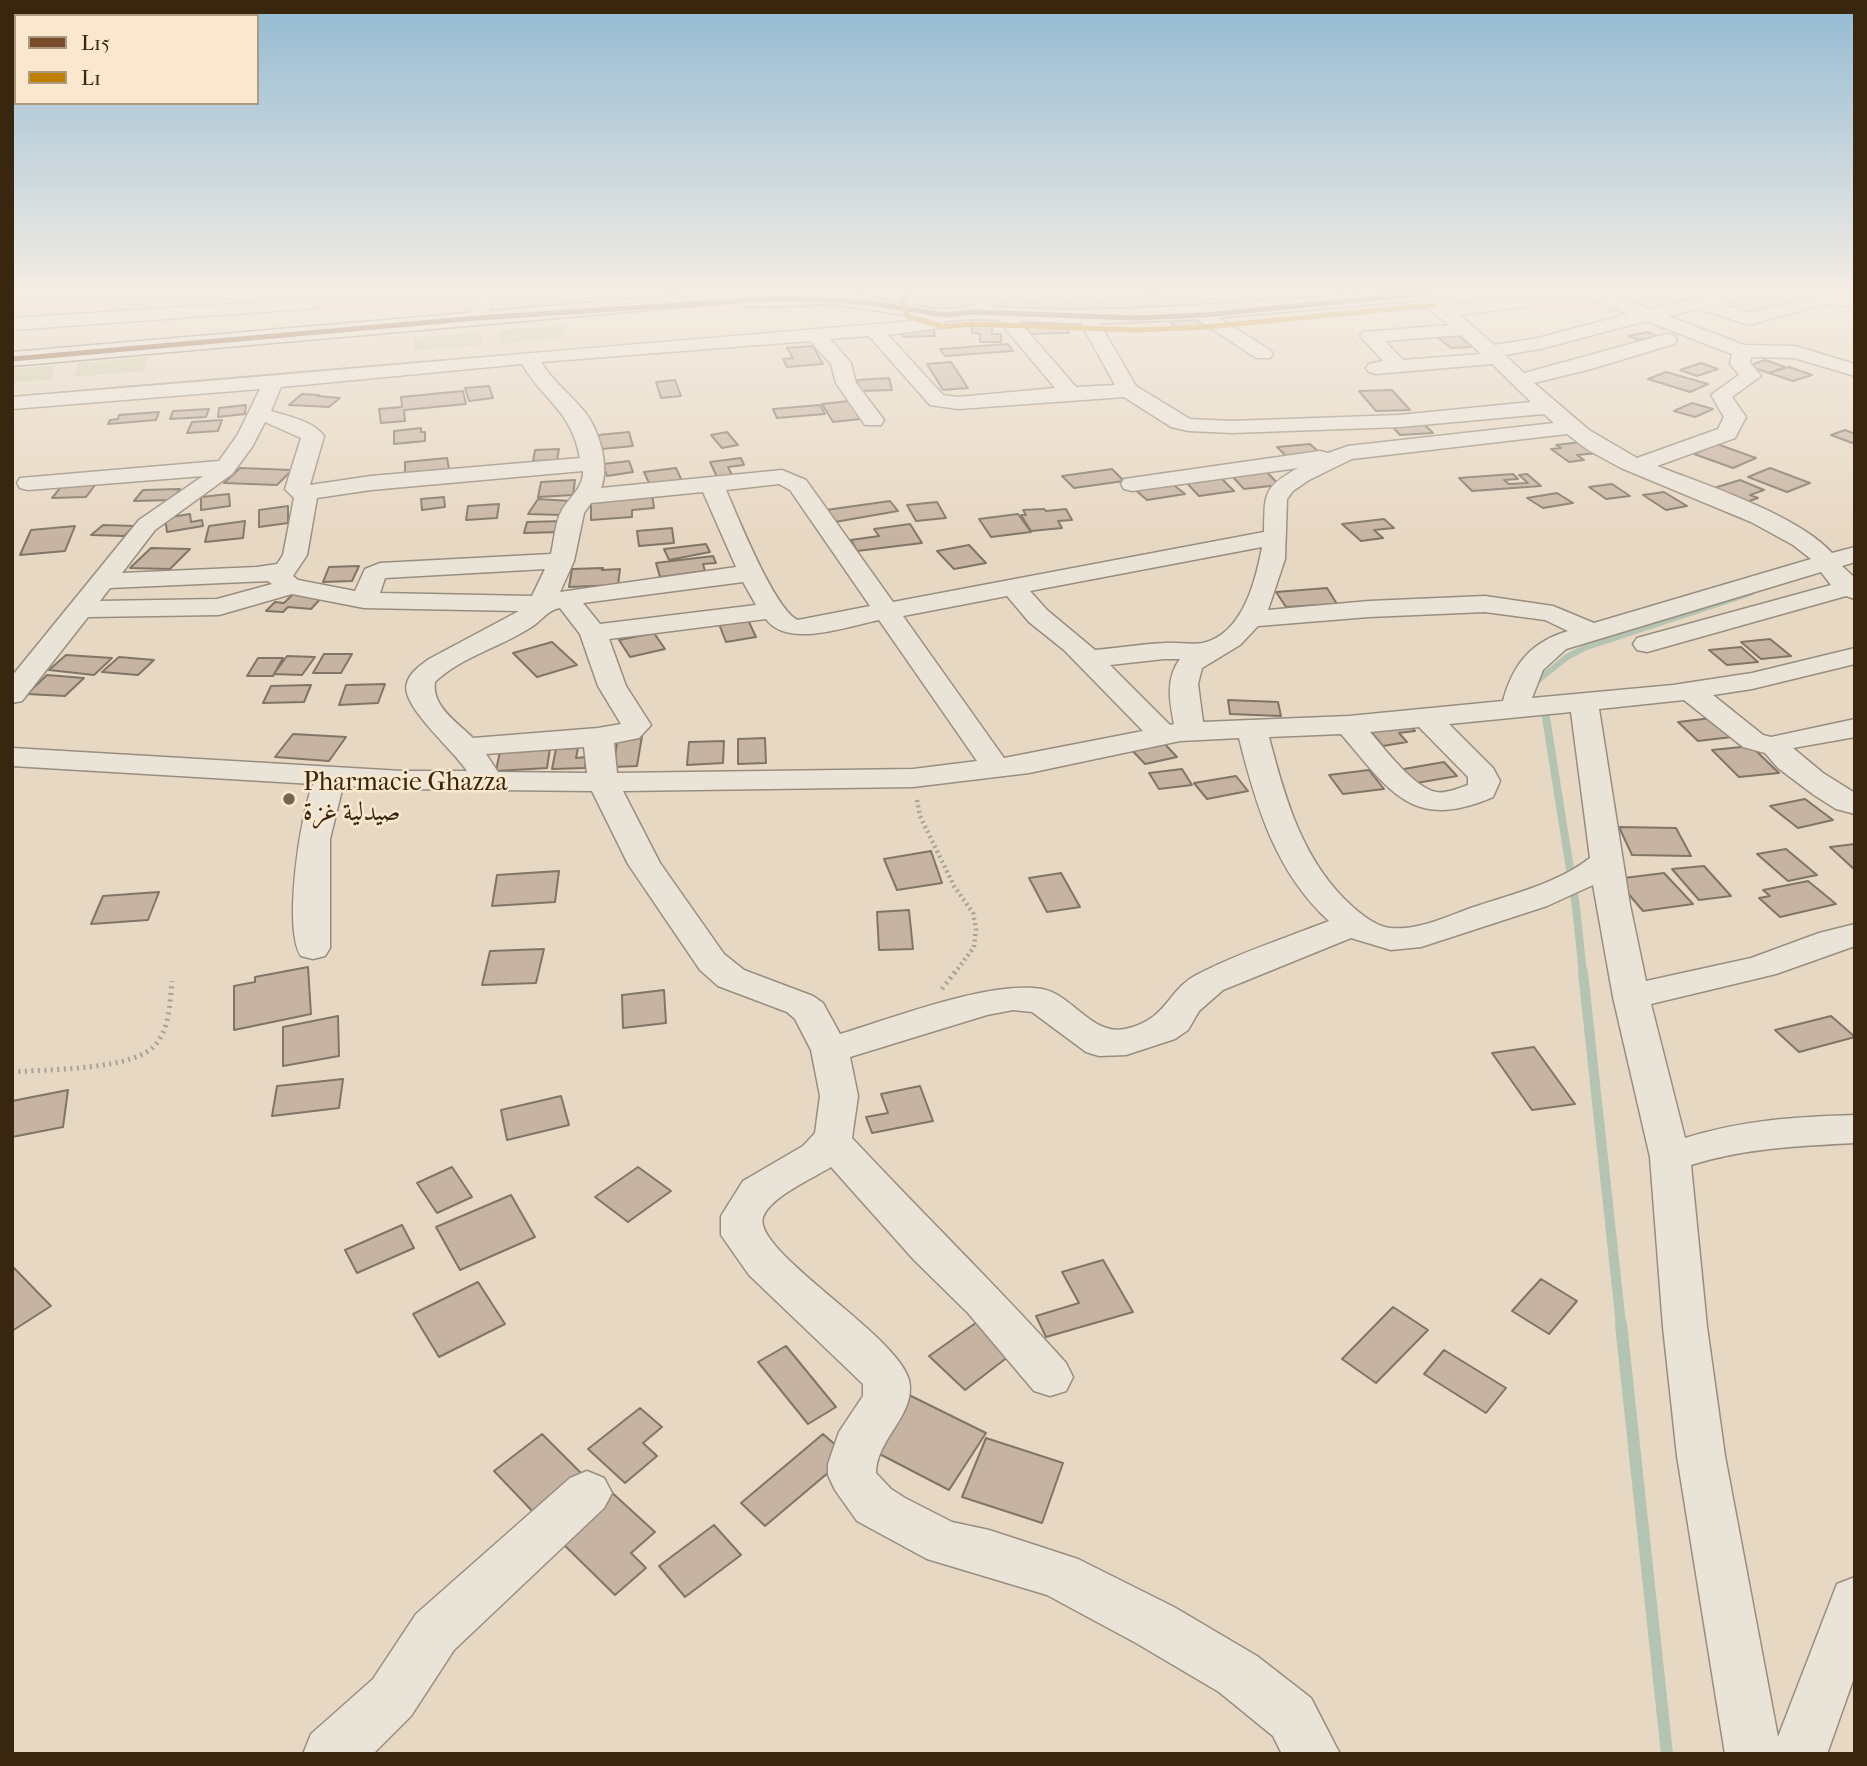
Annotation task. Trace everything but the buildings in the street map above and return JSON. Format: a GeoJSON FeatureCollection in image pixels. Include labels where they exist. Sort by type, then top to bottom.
{"type":"FeatureCollection","features":[{"type":"Feature","properties":{"kind":"street"},"geometry":{"type":"LineString","coordinates":[[12,403],[266,398],[449,375]]}},
{"type":"Feature","properties":{"kind":"street"},"geometry":{"type":"LineString","coordinates":[[480,382],[501,375]]}},
{"type":"Feature","properties":{"kind":"street"},"geometry":{"type":"LineString","coordinates":[[488,781],[466,747],[435,716],[420,690],[421,682],[428,672],[554,602],[572,513],[595,476],[589,446],[576,416],[542,375]]}},
{"type":"Feature","properties":{"kind":"street"},"geometry":{"type":"LineString","coordinates":[[844,375],[846,383],[873,420]]}},
{"type":"Feature","properties":{"kind":"street"},"geometry":{"type":"LineString","coordinates":[[914,375],[937,401],[958,403],[1128,390]]}},
{"type":"Feature","properties":{"kind":"street"},"geometry":{"type":"LineString","coordinates":[[1055,375],[1070,393]]}},
{"type":"Feature","properties":{"kind":"street"},"geometry":{"type":"LineString","coordinates":[[1120,375],[1128,390],[1178,422],[1189,425],[1290,425],[1437,417],[1547,407]]}},
{"type":"Feature","properties":{"kind":"street"},"geometry":{"type":"LineString","coordinates":[[1515,375],[1547,407],[1605,450],[1736,505],[1805,542],[1843,578]]}},
{"type":"Feature","properties":{"kind":"street"},"geometry":{"type":"LineString","coordinates":[[1520,380],[1540,375]]}},
{"type":"Feature","properties":{"kind":"street"},"geometry":{"type":"LineString","coordinates":[[1640,466],[1727,433],[1735,417],[1721,395],[1751,375]]}},
{"type":"Feature","properties":{"kind":"street"},"geometry":{"type":"LineString","coordinates":[[266,398],[304,393],[386,392]]}},
{"type":"Feature","properties":{"kind":"street"},"geometry":{"type":"LineString","coordinates":[[12,695],[101,581],[158,515],[216,477],[226,467],[239,451],[266,398]]}},
{"type":"Feature","properties":{"kind":"street"},"geometry":{"type":"LineString","coordinates":[[266,398],[289,423],[313,436],[297,489],[306,493],[371,483],[591,464]]}},
{"type":"Feature","properties":{"kind":"street"},"geometry":{"type":"LineString","coordinates":[[1493,412],[1521,434]]}},
{"type":"Feature","properties":{"kind":"street"},"geometry":{"type":"LineString","coordinates":[[1437,417],[1463,440]]}},
{"type":"Feature","properties":{"kind":"street"},"geometry":{"type":"LineString","coordinates":[[1290,425],[1359,451]]}},
{"type":"Feature","properties":{"kind":"street"},"geometry":{"type":"LineString","coordinates":[[1132,485],[1359,451],[1572,427]]}},
{"type":"Feature","properties":{"kind":"street"},"geometry":{"type":"LineString","coordinates":[[1177,733],[1188,669],[1192,661],[1225,644],[1251,619],[1267,581],[1275,537],[1275,502],[1279,492],[1316,467],[1359,451]]}},
{"type":"Feature","properties":{"kind":"street"},"geometry":{"type":"LineString","coordinates":[[27,483],[226,467]]}},
{"type":"Feature","properties":{"kind":"street"},"geometry":{"type":"LineString","coordinates":[[584,497],[782,477],[789,479],[798,485],[997,769]]}},
{"type":"Feature","properties":{"kind":"street"},"geometry":{"type":"LineString","coordinates":[[712,485],[750,573],[771,611],[787,627],[803,628],[1275,537]]}},
{"type":"Feature","properties":{"kind":"street"},"geometry":{"type":"LineString","coordinates":[[282,580],[285,570],[292,562],[306,493]]}},
{"type":"Feature","properties":{"kind":"street"},"geometry":{"type":"LineString","coordinates":[[1647,644],[1843,578],[1855,554]]}},
{"type":"Feature","properties":{"kind":"street"},"geometry":{"type":"LineString","coordinates":[[364,600],[373,574],[380,571],[562,561]]}},
{"type":"Feature","properties":{"kind":"street"},"geometry":{"type":"LineString","coordinates":[[101,581],[282,580],[364,600],[554,602],[750,573]]}},
{"type":"Feature","properties":{"kind":"street"},"geometry":{"type":"LineString","coordinates":[[1516,706],[1520,686],[1540,654],[1556,643],[1684,606],[1843,578]]}},
{"type":"Feature","properties":{"kind":"street"},"geometry":{"type":"LineString","coordinates":[[79,609],[158,610],[219,607],[282,580]]}},
{"type":"Feature","properties":{"kind":"street"},"geometry":{"type":"LineString","coordinates":[[1013,587],[1038,616],[1177,733]]}},
{"type":"Feature","properties":{"kind":"street"},"geometry":{"type":"LineString","coordinates":[[466,747],[598,737],[629,732],[636,725],[612,686],[593,633],[554,602]]}},
{"type":"Feature","properties":{"kind":"street"},"geometry":{"type":"LineString","coordinates":[[1251,619],[1369,609],[1485,604],[1545,612],[1564,617],[1592,632]]}},
{"type":"Feature","properties":{"kind":"street"},"geometry":{"type":"LineString","coordinates":[[593,633],[771,611]]}},
{"type":"Feature","properties":{"kind":"street"},"geometry":{"type":"LineString","coordinates":[[1088,659],[1142,653],[1211,651]]}},
{"type":"Feature","properties":{"kind":"street"},"geometry":{"type":"LineString","coordinates":[[12,757],[331,776],[488,781],[912,778],[997,769],[1177,733],[1349,725],[1516,706],[1584,703],[1689,690],[1752,681],[1855,656]]}},
{"type":"Feature","properties":{"kind":"street"},"geometry":{"type":"LineString","coordinates":[[1689,690],[1753,741],[1776,747],[1779,753],[1844,801],[1855,805]]}},
{"type":"Feature","properties":{"kind":"street"},"geometry":{"type":"LineString","coordinates":[[1584,703],[1606,861],[1631,997],[1670,1157],[1685,1327],[1701,1456],[1753,1754]]}},
{"type":"Feature","properties":{"kind":"street"},"geometry":{"type":"LineString","coordinates":[[1349,725],[1388,771],[1430,801],[1482,790],[1485,781],[1475,766],[1426,717]]}},
{"type":"Feature","properties":{"kind":"street"},"geometry":{"type":"LineString","coordinates":[[1776,747],[1784,741],[1855,728]]}},
{"type":"Feature","properties":{"kind":"street"},"geometry":{"type":"LineString","coordinates":[[1252,730],[1268,790],[1284,835],[1311,886],[1328,905],[1371,934],[1394,939],[1432,933],[1543,894],[1587,875],[1606,861]]}},
{"type":"Feature","properties":{"kind":"street"},"geometry":{"type":"LineString","coordinates":[[598,737],[603,782],[644,864],[712,962],[731,978],[800,1004],[810,1012],[830,1050],[839,1096],[837,1124],[831,1141],[817,1156],[758,1192],[742,1216],[742,1235],[764,1263],[874,1363],[886,1380],[886,1399],[856,1447],[852,1464],[852,1475],[864,1496],[887,1514],[946,1543],[989,1553],[1060,1576],[1155,1625],[1238,1674],[1292,1717],[1312,1754]]}},
{"type":"Feature","properties":{"kind":"street"},"geometry":{"type":"LineString","coordinates":[[313,948],[311,850],[320,802],[331,776]]}},
{"type":"Feature","properties":{"kind":"street"},"geometry":{"type":"LineString","coordinates":[[830,1050],[982,1004],[1025,998],[1042,1002],[1099,1043],[1126,1042],[1163,1030],[1175,1021],[1186,1003],[1210,982],[1353,924]]}},
{"type":"Feature","properties":{"kind":"street"},"geometry":{"type":"LineString","coordinates":[[1631,997],[1760,967],[1792,957],[1822,943],[1855,935]]}},
{"type":"Feature","properties":{"kind":"street"},"geometry":{"type":"LineString","coordinates":[[1670,1157],[1728,1139],[1781,1132],[1855,1129]]}},
{"type":"Feature","properties":{"kind":"street"},"geometry":{"type":"LineString","coordinates":[[831,1141],[929,1248],[984,1301],[1050,1377]]}},
{"type":"Feature","properties":{"kind":"street"},"geometry":{"type":"LineString","coordinates":[[331,1754],[384,1706],[399,1688],[420,1651],[435,1632],[587,1493]]}},
{"type":"Feature","properties":{"kind":"street"},"geometry":{"type":"LineString","coordinates":[[1799,1754],[1855,1601]]}},
{"type":"Feature","properties":{"kind":"path"},"geometry":{"type":"LineString","coordinates":[[911,1026],[963,965],[974,947],[976,929],[973,913],[954,887],[920,816],[912,778]]}},
{"type":"Feature","properties":{"kind":"path"},"geometry":{"type":"LineString","coordinates":[[12,1072],[131,1060],[152,1049],[164,1032],[172,981]]}},
{"type":"Feature","properties":{"kind":"green space"},"geometry":{"type":"Polygon","coordinates":[[[12,375],[52,375],[50,380],[12,382],[12,375]]]}},
{"type":"Feature","properties":{"kind":"waterway"},"geometry":{"type":"LineString","coordinates":[[1536,682],[1567,657],[1584,648],[1751,593]]}},
{"type":"Feature","properties":{"kind":"waterway"},"geometry":{"type":"LineString","coordinates":[[1544,705],[1576,907],[1583,974]]}},
{"type":"Feature","properties":{"kind":"waterway"},"geometry":{"type":"LineString","coordinates":[[1583,972],[1621,1325]]}},
{"type":"Feature","properties":{"kind":"waterway"},"geometry":{"type":"LineString","coordinates":[[1621,1324],[1667,1754]]}},
{"type":"Feature","properties":{"kind":"place","name":"Pharmacie Ghazza صيدلية غزة"},"geometry":{"type":"Point","coordinates":[289,799]}}]}
